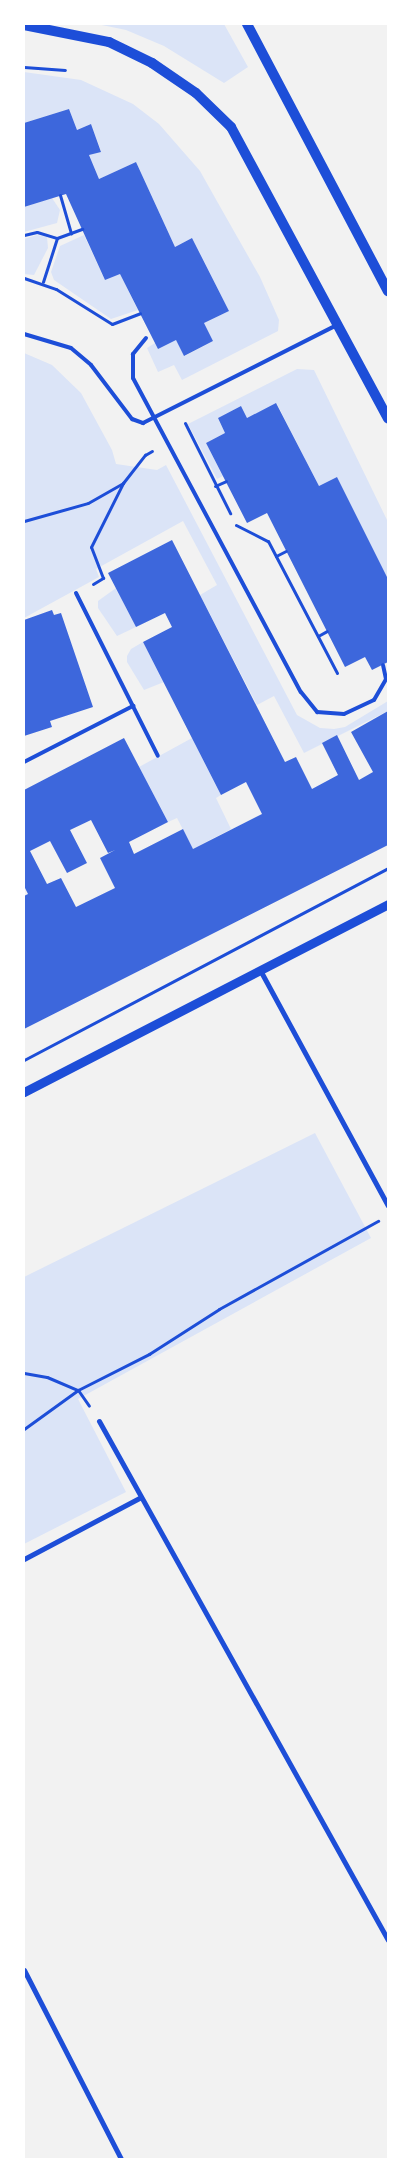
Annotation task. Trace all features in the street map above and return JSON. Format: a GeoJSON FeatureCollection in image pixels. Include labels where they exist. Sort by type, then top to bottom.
{"type":"FeatureCollection","features":[{"type":"Feature","properties":{"kind":"main road"},"geometry":{"type":"LineString","coordinates":[[247,24],[388,291]]}},
{"type":"Feature","properties":{"kind":"main road"},"geometry":{"type":"LineString","coordinates":[[24,25],[109,42],[152,63],[203,100],[231,127],[252,160],[388,418]]}},
{"type":"Feature","properties":{"kind":"street"},"geometry":{"type":"LineString","coordinates":[[24,1092],[388,904]]}},
{"type":"Feature","properties":{"kind":"street"},"geometry":{"type":"LineString","coordinates":[[260,970],[388,1206]]}},
{"type":"Feature","properties":{"kind":"street"},"geometry":{"type":"LineString","coordinates":[[99,1420],[388,1940]]}},
{"type":"Feature","properties":{"kind":"street"},"geometry":{"type":"LineString","coordinates":[[24,1559],[141,1497]]}},
{"type":"Feature","properties":{"kind":"street"},"geometry":{"type":"LineString","coordinates":[[24,1970],[122,2159]]}},
{"type":"Feature","properties":{"kind":"lane"},"geometry":{"type":"LineString","coordinates":[[24,334],[71,348],[91,365],[132,419],[143,423],[339,324]]}},
{"type":"Feature","properties":{"kind":"lane"},"geometry":{"type":"LineString","coordinates":[[146,338],[137,346],[131,366],[133,378],[301,692],[317,712],[344,714],[374,700],[386,679],[383,665]]}},
{"type":"Feature","properties":{"kind":"lane"},"geometry":{"type":"LineString","coordinates":[[76,594],[158,756]]}},
{"type":"Feature","properties":{"kind":"lane"},"geometry":{"type":"LineString","coordinates":[[24,762],[133,706]]}},
{"type":"Feature","properties":{"kind":"path"},"geometry":{"type":"LineString","coordinates":[[24,67],[65,70]]}},
{"type":"Feature","properties":{"kind":"path"},"geometry":{"type":"LineString","coordinates":[[60,195],[71,233]]}},
{"type":"Feature","properties":{"kind":"path"},"geometry":{"type":"LineString","coordinates":[[24,235],[37,232],[57,238],[82,229]]}},
{"type":"Feature","properties":{"kind":"path"},"geometry":{"type":"LineString","coordinates":[[43,282],[57,238]]}},
{"type":"Feature","properties":{"kind":"path"},"geometry":{"type":"LineString","coordinates":[[24,278],[43,282],[80,301],[112,324],[140,312]]}},
{"type":"Feature","properties":{"kind":"path"},"geometry":{"type":"LineString","coordinates":[[192,419],[185,424],[188,432],[238,528],[268,541],[337,672]]}},
{"type":"Feature","properties":{"kind":"path"},"geometry":{"type":"LineString","coordinates":[[76,594],[103,578],[92,546],[123,483],[145,455],[169,444],[188,432]]}},
{"type":"Feature","properties":{"kind":"path"},"geometry":{"type":"LineString","coordinates":[[215,486],[226,481]]}},
{"type":"Feature","properties":{"kind":"path"},"geometry":{"type":"LineString","coordinates":[[24,521],[88,503],[123,483]]}},
{"type":"Feature","properties":{"kind":"path"},"geometry":{"type":"LineString","coordinates":[[276,556],[286,551]]}},
{"type":"Feature","properties":{"kind":"path"},"geometry":{"type":"LineString","coordinates":[[318,636],[327,631]]}},
{"type":"Feature","properties":{"kind":"path"},"geometry":{"type":"LineString","coordinates":[[24,1060],[388,868]]}},
{"type":"Feature","properties":{"kind":"path"},"geometry":{"type":"LineString","coordinates":[[24,1429],[78,1390],[149,1354],[220,1309],[380,1220]]}},
{"type":"Feature","properties":{"kind":"path"},"geometry":{"type":"LineString","coordinates":[[24,1373],[47,1377],[78,1390],[99,1420]]}},
{"type":"Feature","properties":{"kind":"shaded area"},"geometry":{"type":"Polygon","coordinates":[[[97,24],[224,24],[248,67],[224,83],[164,46],[126,30],[97,24]]]}},
{"type":"Feature","properties":{"kind":"shaded area"},"geometry":{"type":"Polygon","coordinates":[[[24,72],[81,80],[133,104],[159,124],[200,171],[260,277],[279,320],[278,331],[182,380],[174,365],[158,372],[147,348],[155,343],[176,340],[185,356],[213,341],[204,323],[229,311],[192,238],[175,247],[136,162],[99,179],[89,155],[101,151],[91,124],[77,130],[69,109],[24,123],[24,72]]]}},
{"type":"Feature","properties":{"kind":"shaded area"},"geometry":{"type":"Polygon","coordinates":[[[52,198],[60,210],[57,223],[24,232],[24,207],[52,198]]]}},
{"type":"Feature","properties":{"kind":"shaded area"},"geometry":{"type":"Polygon","coordinates":[[[37,235],[47,237],[48,248],[34,275],[24,274],[24,239],[37,235]]]}},
{"type":"Feature","properties":{"kind":"shaded area"},"geometry":{"type":"Polygon","coordinates":[[[84,235],[105,280],[120,274],[138,310],[111,319],[54,280],[51,272],[60,246],[84,235]]]}},
{"type":"Feature","properties":{"kind":"shaded area"},"geometry":{"type":"Polygon","coordinates":[[[24,353],[52,365],[81,393],[112,450],[116,464],[157,470],[166,465],[297,715],[320,728],[334,729],[345,727],[388,701],[388,711],[304,753],[274,696],[257,705],[200,595],[217,585],[183,521],[96,569],[99,577],[24,618],[24,353]]]}},
{"type":"Feature","properties":{"kind":"shaded area"},"geometry":{"type":"Polygon","coordinates":[[[297,369],[314,370],[388,522],[388,579],[337,477],[319,486],[277,404],[247,418],[241,406],[218,418],[225,433],[206,443],[223,476],[217,479],[188,424],[297,369]]]}},
{"type":"Feature","properties":{"kind":"shaded area"},"geometry":{"type":"Polygon","coordinates":[[[116,588],[136,627],[117,636],[98,608],[98,601],[116,588]]]}},
{"type":"Feature","properties":{"kind":"shaded area"},"geometry":{"type":"Polygon","coordinates":[[[143,642],[164,682],[144,690],[127,662],[127,656],[131,649],[143,642]]]}},
{"type":"Feature","properties":{"kind":"shaded area"},"geometry":{"type":"Polygon","coordinates":[[[192,738],[221,795],[216,798],[231,829],[193,849],[177,818],[168,822],[139,767],[192,738]]]}},
{"type":"Feature","properties":{"kind":"shaded area"},"geometry":{"type":"Polygon","coordinates":[[[315,1133],[371,1238],[78,1399],[126,1492],[24,1544],[24,1277],[315,1133]]]}},
{"type":"Feature","properties":{"kind":"building"},"geometry":{"type":"Polygon","coordinates":[[[69,109],[77,130],[91,124],[101,152],[89,155],[99,179],[136,162],[175,247],[192,238],[229,311],[204,323],[213,341],[184,356],[176,340],[158,349],[120,274],[105,280],[66,194],[24,207],[24,123],[69,109]]]}},
{"type":"Feature","properties":{"kind":"building"},"geometry":{"type":"Polygon","coordinates":[[[276,403],[319,486],[337,477],[388,579],[388,662],[372,670],[365,657],[345,667],[267,513],[247,523],[206,443],[225,433],[218,418],[241,406],[247,418],[276,403]]]}},
{"type":"Feature","properties":{"kind":"building"},"geometry":{"type":"Polygon","coordinates":[[[172,540],[285,762],[296,757],[312,789],[338,775],[322,743],[337,735],[359,780],[373,772],[351,732],[388,711],[388,845],[24,1029],[24,896],[28,894],[24,886],[24,790],[124,738],[168,822],[129,842],[134,854],[183,829],[193,849],[262,814],[246,782],[221,795],[143,642],[172,627],[165,613],[136,627],[108,573],[172,540]],[[91,820],[70,830],[87,863],[67,873],[50,841],[30,851],[47,884],[61,878],[76,907],[115,888],[100,858],[115,850],[108,853],[91,820]]]}},
{"type":"Feature","properties":{"kind":"building"},"geometry":{"type":"Polygon","coordinates":[[[52,610],[54,615],[61,613],[93,707],[50,721],[52,727],[24,736],[24,620],[52,610]]]}}]}
